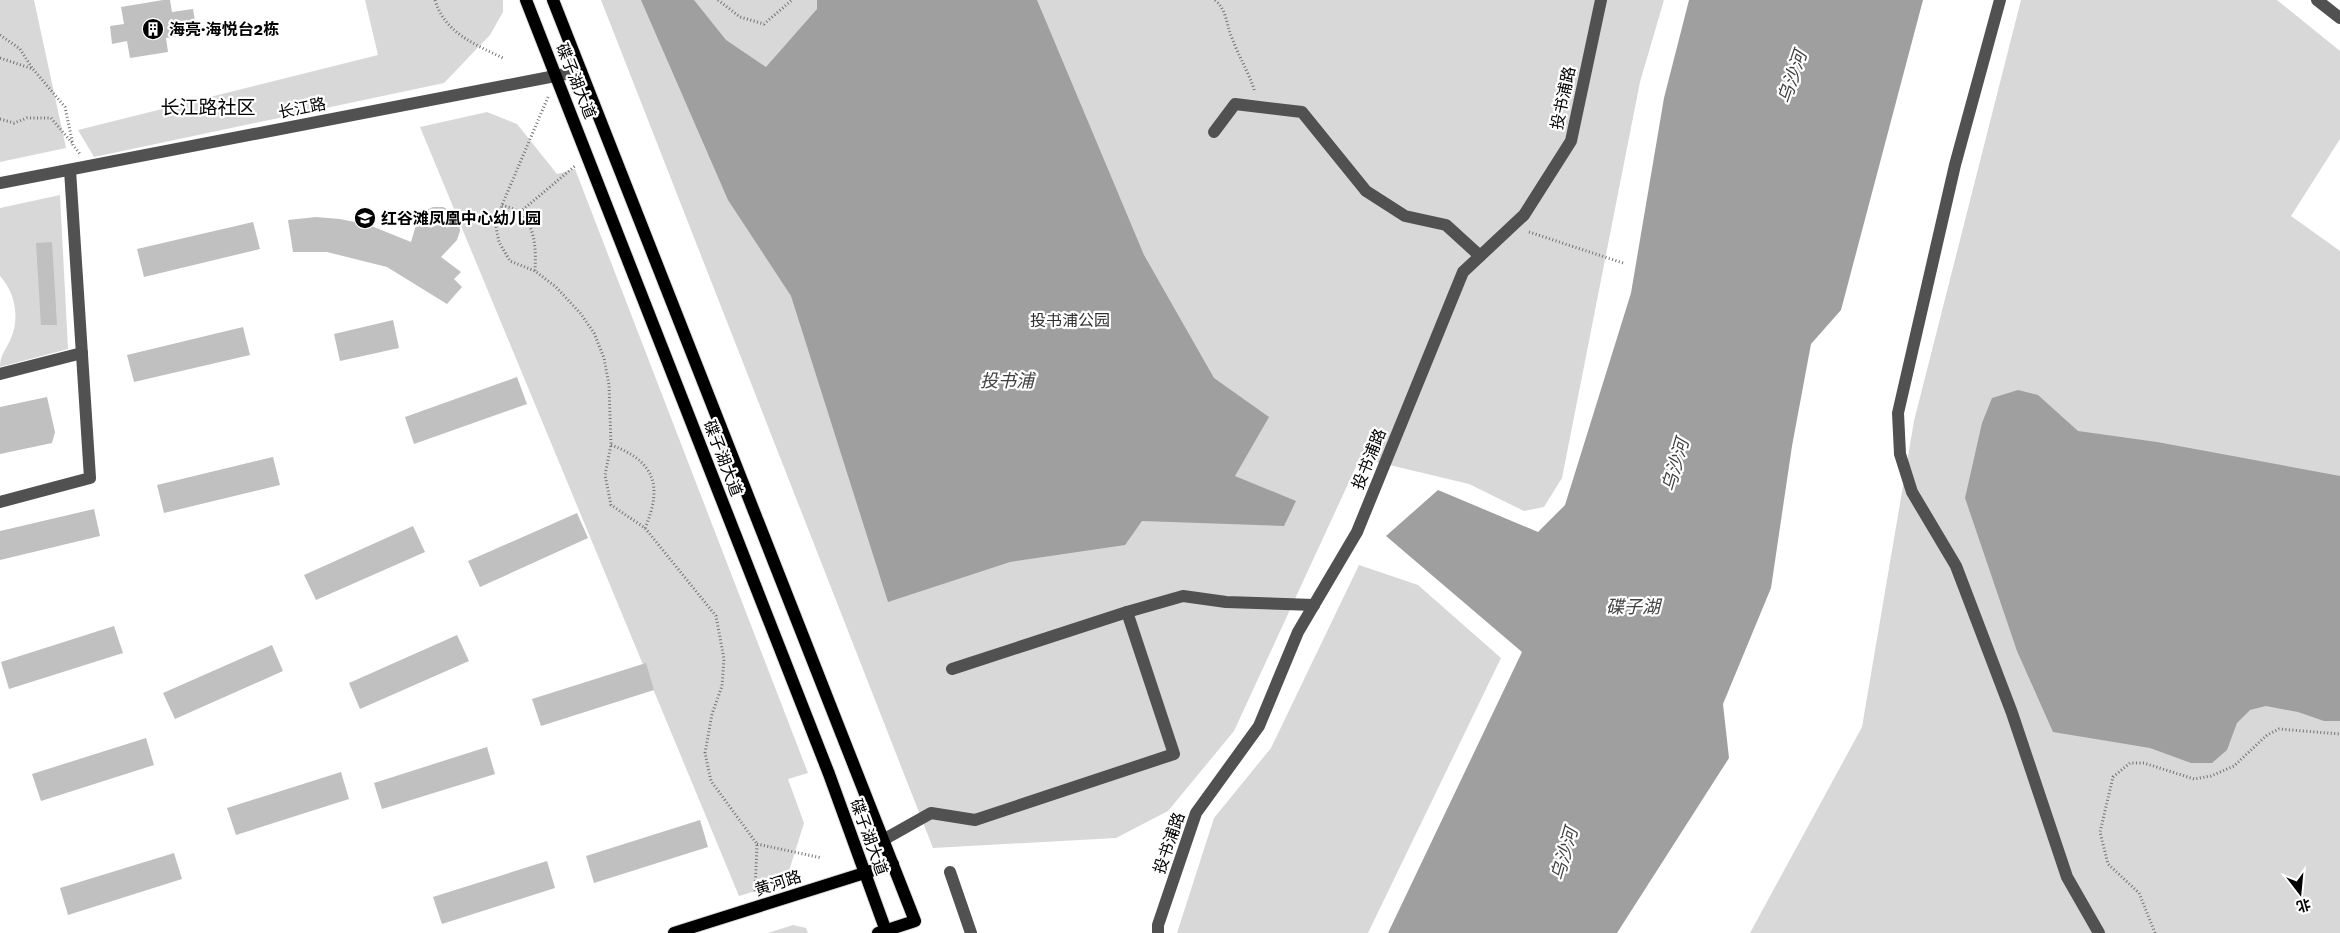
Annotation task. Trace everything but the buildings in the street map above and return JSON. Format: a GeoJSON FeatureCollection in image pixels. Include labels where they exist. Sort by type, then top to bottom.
{"type":"FeatureCollection","features":[{"type":"Feature","properties":{"kind":"main road","name":"碟子湖大道"},"geometry":{"type":"LineString","coordinates":[[526,0],[588,154],[825,765],[865,873],[882,932]]}},
{"type":"Feature","properties":{"kind":"main road","name":"碟子湖大道"},"geometry":{"type":"LineString","coordinates":[[553,0],[915,921],[900,930]]}},
{"type":"Feature","properties":{"kind":"main road","name":"黄河路"},"geometry":{"type":"LineString","coordinates":[[674,933],[893,864]]}},
{"type":"Feature","properties":{"kind":"main road"},"geometry":{"type":"LineString","coordinates":[[882,932],[900,930]]}},
{"type":"Feature","properties":{"kind":"street","name":"投书浦路"},"geometry":{"type":"LineString","coordinates":[[1158,930],[1196,812],[1259,726],[1298,632],[1357,532],[1463,272],[1524,215],[1571,141],[1601,0]]}},
{"type":"Feature","properties":{"kind":"street"},"geometry":{"type":"LineString","coordinates":[[2000,0],[1956,166],[1898,412],[1900,454],[1912,492],[1956,566],[2012,713],[2067,877],[2098,933]]}},
{"type":"Feature","properties":{"kind":"street"},"geometry":{"type":"LineString","coordinates":[[2317,0],[2340,18]]}},
{"type":"Feature","properties":{"kind":"street","name":"长江路"},"geometry":{"type":"LineString","coordinates":[[0,184],[580,71]]}},
{"type":"Feature","properties":{"kind":"street"},"geometry":{"type":"LineString","coordinates":[[1214,132],[1235,104],[1302,112],[1366,191],[1405,216],[1446,225],[1480,256]]}},
{"type":"Feature","properties":{"kind":"street"},"geometry":{"type":"LineString","coordinates":[[0,502],[90,478],[70,170]]}},
{"type":"Feature","properties":{"kind":"street"},"geometry":{"type":"LineString","coordinates":[[0,374],[82,354]]}},
{"type":"Feature","properties":{"kind":"street"},"geometry":{"type":"LineString","coordinates":[[952,670],[1127,612],[1183,596],[1226,602],[1314,605]]}},
{"type":"Feature","properties":{"kind":"street"},"geometry":{"type":"LineString","coordinates":[[883,840],[931,813],[975,820],[1174,754],[1127,612]]}},
{"type":"Feature","properties":{"kind":"street"},"geometry":{"type":"LineString","coordinates":[[950,872],[971,933]]}},
{"type":"Feature","properties":{"kind":"path"},"geometry":{"type":"LineString","coordinates":[[436,0],[442,19],[453,29],[468,41],[503,58]]}},
{"type":"Feature","properties":{"kind":"path"},"geometry":{"type":"LineString","coordinates":[[718,0],[740,18],[764,24],[792,0]]}},
{"type":"Feature","properties":{"kind":"path"},"geometry":{"type":"LineString","coordinates":[[1215,0],[1222,7],[1232,39],[1249,73],[1259,107]]}},
{"type":"Feature","properties":{"kind":"path"},"geometry":{"type":"LineString","coordinates":[[0,35],[20,49],[33,69],[64,106],[73,145]]}},
{"type":"Feature","properties":{"kind":"path"},"geometry":{"type":"LineString","coordinates":[[0,58],[33,69]]}},
{"type":"Feature","properties":{"kind":"path"},"geometry":{"type":"LineString","coordinates":[[556,75],[542,115],[502,205],[496,227],[499,242],[510,261],[535,270],[556,287],[581,314],[594,333],[604,358],[610,385],[611,445],[605,475],[611,505],[645,528],[716,616],[724,659],[722,686],[712,714],[705,754],[711,781],[757,844],[754,908]]}},
{"type":"Feature","properties":{"kind":"path"},"geometry":{"type":"LineString","coordinates":[[0,119],[14,123],[27,118],[51,118],[89,166]]}},
{"type":"Feature","properties":{"kind":"path"},"geometry":{"type":"LineString","coordinates":[[520,212],[588,154]]}},
{"type":"Feature","properties":{"kind":"path"},"geometry":{"type":"LineString","coordinates":[[502,205],[520,212],[530,226],[537,250],[535,270]]}},
{"type":"Feature","properties":{"kind":"path"},"geometry":{"type":"LineString","coordinates":[[1512,226],[1623,263]]}},
{"type":"Feature","properties":{"kind":"path"},"geometry":{"type":"LineString","coordinates":[[611,445],[628,451],[647,466],[654,482],[653,509],[645,528]]}},
{"type":"Feature","properties":{"kind":"path"},"geometry":{"type":"LineString","coordinates":[[2155,933],[2139,893],[2108,864],[2100,832],[2113,777],[2130,763],[2144,763],[2194,779],[2211,776],[2234,766],[2267,735],[2278,729],[2340,734]]}},
{"type":"Feature","properties":{"kind":"path"},"geometry":{"type":"LineString","coordinates":[[757,844],[822,858]]}},
{"type":"Feature","properties":{"kind":"green space"},"geometry":{"type":"Polygon","coordinates":[[[0,0],[34,0],[66,148],[0,162],[0,0]]]}},
{"type":"Feature","properties":{"kind":"green space"},"geometry":{"type":"Polygon","coordinates":[[[365,0],[503,0],[503,12],[490,35],[444,83],[94,157],[78,130],[378,55],[365,0]]]}},
{"type":"Feature","properties":{"kind":"green space","name":"投书浦公园"},"geometry":{"type":"Polygon","coordinates":[[[601,0],[1664,0],[1640,82],[1562,478],[1544,507],[1524,511],[1469,484],[1360,458],[1234,731],[1168,811],[1116,838],[933,848],[601,0]]]}},
{"type":"Feature","properties":{"kind":"green space"},"geometry":{"type":"Polygon","coordinates":[[[2021,0],[2277,0],[2340,51],[2340,139],[2291,216],[2340,251],[2340,933],[1750,933],[1862,727],[1914,421],[2021,0]]]}},
{"type":"Feature","properties":{"kind":"green space"},"geometry":{"type":"Polygon","coordinates":[[[487,112],[517,124],[557,174],[575,169],[808,773],[788,779],[804,823],[788,874],[766,888],[739,896],[420,127],[487,112]]]}},
{"type":"Feature","properties":{"kind":"green space"},"geometry":{"type":"Polygon","coordinates":[[[60,195],[68,349],[0,367],[2,355],[14,330],[15,314],[12,297],[0,276],[0,208],[60,195]]]}},
{"type":"Feature","properties":{"kind":"green space"},"geometry":{"type":"Polygon","coordinates":[[[1359,565],[1418,585],[1501,658],[1368,933],[1177,933],[1214,818],[1271,748],[1359,565]]]}},
{"type":"Feature","properties":{"kind":"green space"},"geometry":{"type":"Polygon","coordinates":[[[793,925],[806,928],[808,933],[768,933],[793,925]]]}},
{"type":"Feature","properties":{"kind":"water","name":"投书浦"},"geometry":{"type":"Polygon","coordinates":[[[641,0],[694,0],[726,40],[766,67],[817,9],[817,0],[1037,0],[1144,255],[1214,378],[1269,417],[1235,476],[1296,501],[1284,526],[1142,521],[1125,545],[1010,562],[888,602],[791,296],[728,200],[641,0]]]}},
{"type":"Feature","properties":{"kind":"water","name":"碟子湖"},"geometry":{"type":"Polygon","coordinates":[[[1689,0],[1923,0],[1841,310],[1811,344],[1792,446],[1771,588],[1723,704],[1729,758],[1617,933],[1388,933],[1522,652],[1386,536],[1438,490],[1538,532],[1565,505],[1631,293],[1664,98],[1689,0]]]}},
{"type":"Feature","properties":{"kind":"water"},"geometry":{"type":"Polygon","coordinates":[[[2018,390],[2038,395],[2078,431],[2157,442],[2340,476],[2340,721],[2324,721],[2298,712],[2266,706],[2250,710],[2237,723],[2227,750],[2212,763],[2191,763],[2150,748],[2053,732],[2017,651],[1965,498],[1982,423],[1992,398],[2018,390]]]}},
{"type":"Feature","properties":{"kind":"place","name":"海亮·海悦台2栋"},"geometry":{"type":"Point","coordinates":[153,29]}},
{"type":"Feature","properties":{"kind":"place","name":"红谷滩凤凰中心幼儿园"},"geometry":{"type":"Point","coordinates":[365,218]}},
{"type":"Feature","properties":{"kind":"district","name":"长江路社区"},"geometry":{"type":"Point","coordinates":[208,107]}},
{"type":"Feature","properties":{"kind":"water label","name":"乌沙河"},"geometry":{"type":"Point","coordinates":[1792,77]}},
{"type":"Feature","properties":{"kind":"water label","name":"乌沙河"},"geometry":{"type":"Point","coordinates":[1675,465]}},
{"type":"Feature","properties":{"kind":"water label","name":"乌沙河"},"geometry":{"type":"Point","coordinates":[1564,854]}}]}
